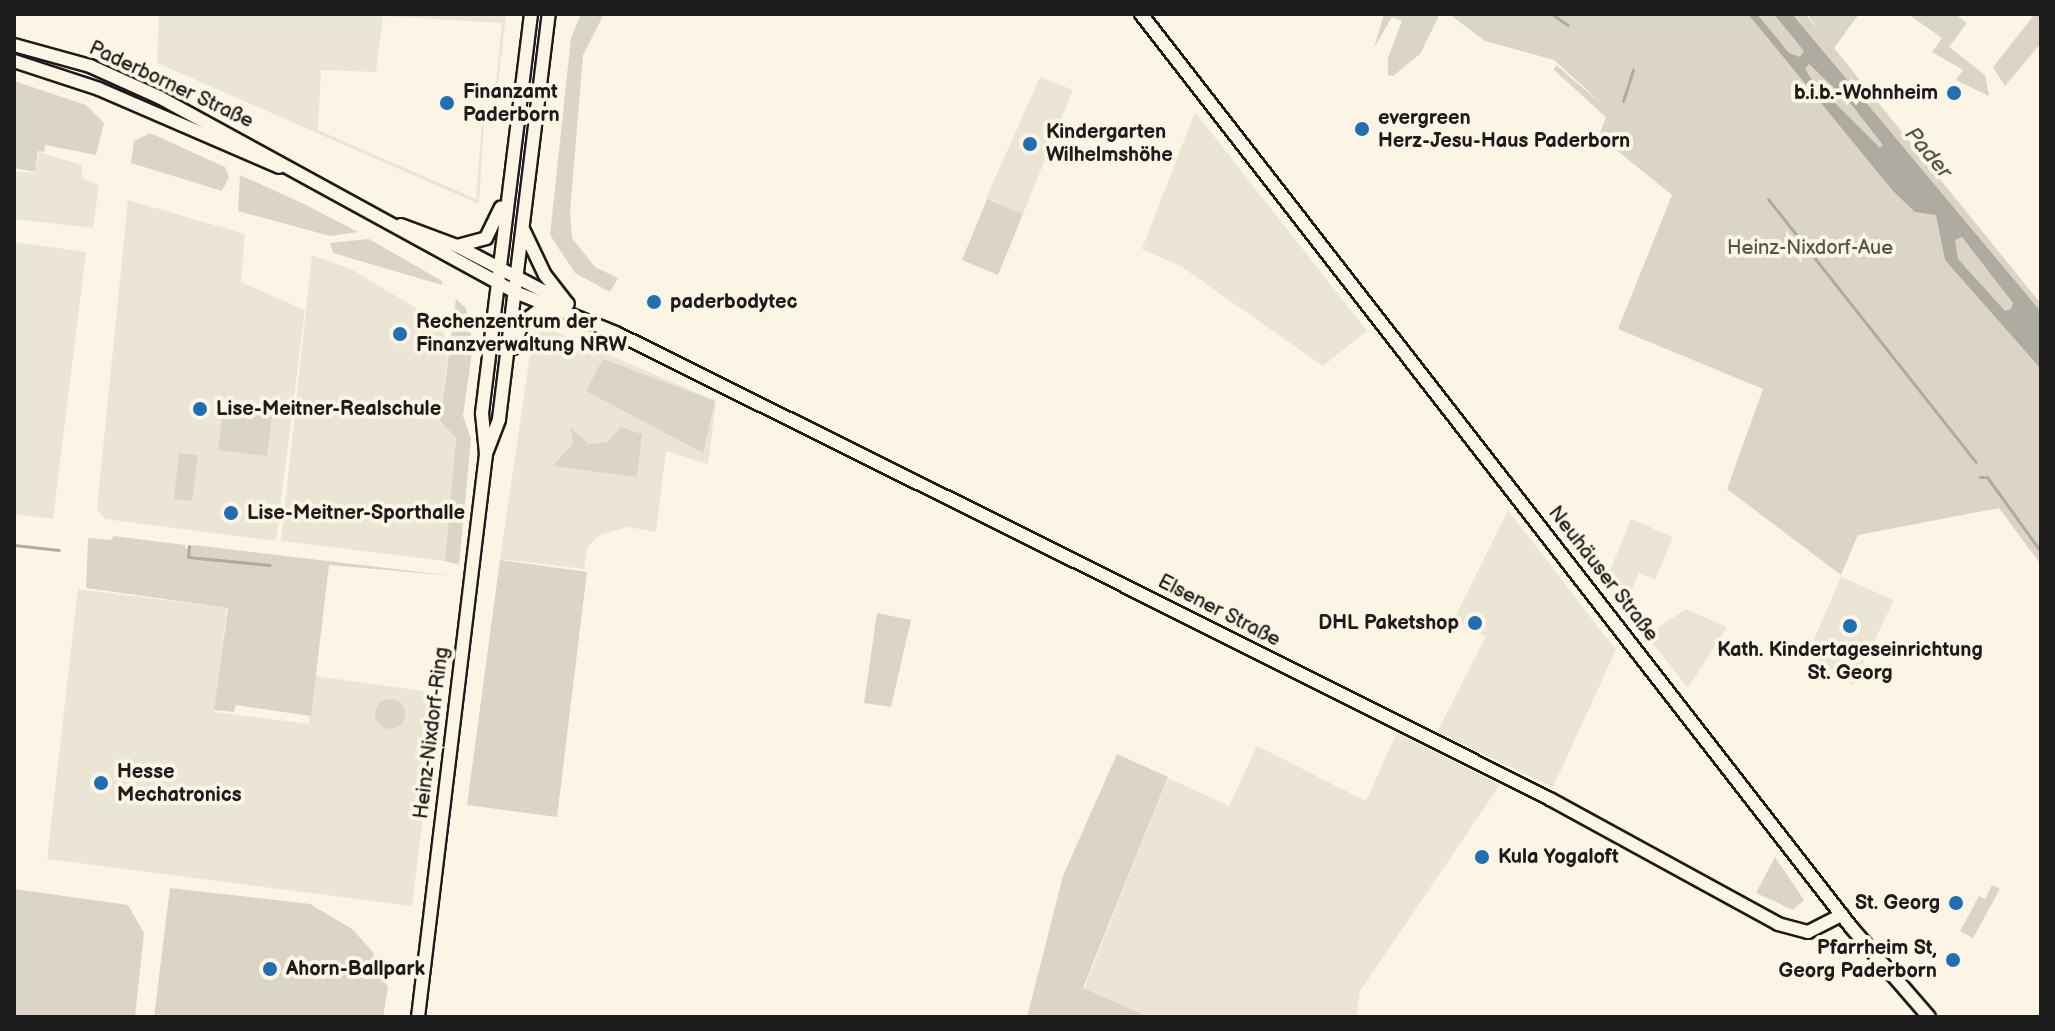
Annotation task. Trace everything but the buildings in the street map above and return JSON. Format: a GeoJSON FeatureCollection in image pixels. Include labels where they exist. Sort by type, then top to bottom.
{"type":"FeatureCollection","features":[{"type":"Feature","properties":{"kind":"street","name":"Heinz-Nixdorf-Ring"},"geometry":{"type":"LineString","coordinates":[[486,454],[481,418],[531,14]]}},
{"type":"Feature","properties":{"kind":"street","name":"Heinz-Nixdorf-Ring"},"geometry":{"type":"LineString","coordinates":[[418,1017],[486,454],[499,419],[549,14]]}},
{"type":"Feature","properties":{"kind":"street","name":"Neuhäuser Straße"},"geometry":{"type":"LineString","coordinates":[[1141,14],[1842,915],[1929,1017]]}},
{"type":"Feature","properties":{"kind":"street","name":"Paderborner Straße"},"geometry":{"type":"LineString","coordinates":[[14,45],[111,74],[396,224],[457,246],[499,267]]}},
{"type":"Feature","properties":{"kind":"street","name":"Paderborner Straße"},"geometry":{"type":"LineString","coordinates":[[14,61],[99,89],[230,149],[305,176]]}},
{"type":"Feature","properties":{"kind":"street"},"geometry":{"type":"LineString","coordinates":[[457,246],[486,238],[508,194]]}},
{"type":"Feature","properties":{"kind":"street","name":"Paderborner Straße"},"geometry":{"type":"LineString","coordinates":[[396,224],[419,242],[497,282]]}},
{"type":"Feature","properties":{"kind":"street"},"geometry":{"type":"LineString","coordinates":[[523,228],[537,263],[571,308]]}},
{"type":"Feature","properties":{"kind":"street","name":"Elsener Straße"},"geometry":{"type":"LineString","coordinates":[[499,267],[571,308],[1550,799],[1778,924],[1808,932],[1842,915]]}},
{"type":"Feature","properties":{"kind":"street","name":"Elsener Straße"},"geometry":{"type":"LineString","coordinates":[[497,282],[551,310],[571,308]]}},
{"type":"Feature","properties":{"kind":"street"},"geometry":{"type":"LineString","coordinates":[[506,362],[523,322],[551,310]]}},
{"type":"Feature","properties":{"kind":"shaded area"},"geometry":{"type":"Polygon","coordinates":[[[159,14],[506,14],[494,120],[484,122],[479,204],[157,63],[159,14]],[[383,16],[376,72],[321,70],[318,130],[476,199],[482,120],[492,118],[502,23],[383,16]]]}},
{"type":"Feature","properties":{"kind":"shaded area"},"geometry":{"type":"Polygon","coordinates":[[[1748,14],[1757,14],[1789,53],[1800,57],[1804,51],[1774,14],[1792,14],[2041,312],[2041,369],[1945,260],[1936,215],[1915,212],[1893,191],[1748,14]],[[1809,64],[1805,69],[1812,80],[1880,148],[1883,145],[1851,104],[1809,64]],[[1962,237],[1955,240],[1958,259],[2005,311],[2011,309],[2013,303],[1962,237]]]}},
{"type":"Feature","properties":{"kind":"shaded area","name":"Kindergarten Wilhelmshöhe"},"geometry":{"type":"Polygon","coordinates":[[[1040,77],[1073,90],[1023,214],[986,198],[1040,77]]]}},
{"type":"Feature","properties":{"kind":"shaded area"},"geometry":{"type":"Polygon","coordinates":[[[1195,112],[1367,331],[1323,366],[1182,267],[1142,249],[1195,112]]]}},
{"type":"Feature","properties":{"kind":"shaded area"},"geometry":{"type":"Polygon","coordinates":[[[39,152],[82,165],[82,178],[99,185],[93,228],[14,219],[14,171],[35,173],[39,152]]]}},
{"type":"Feature","properties":{"kind":"shaded area","name":"Lise-Meitner-Realschule"},"geometry":{"type":"Polygon","coordinates":[[[128,200],[245,234],[241,282],[305,310],[276,541],[105,519],[97,509],[128,200]]]}},
{"type":"Feature","properties":{"kind":"shaded area"},"geometry":{"type":"Polygon","coordinates":[[[14,242],[86,252],[53,519],[14,514],[14,242]]]}},
{"type":"Feature","properties":{"kind":"shaded area"},"geometry":{"type":"Polygon","coordinates":[[[312,255],[351,269],[434,319],[444,334],[448,352],[440,421],[456,438],[445,561],[281,541],[312,255]]]}},
{"type":"Feature","properties":{"kind":"shaded area"},"geometry":{"type":"Polygon","coordinates":[[[547,328],[716,401],[708,464],[666,451],[656,532],[628,527],[601,534],[588,546],[584,569],[500,559],[531,348],[539,330],[547,328]],[[570,427],[574,443],[557,461],[642,434],[621,427],[607,442],[589,444],[570,427]]]}},
{"type":"Feature","properties":{"kind":"shaded area"},"geometry":{"type":"Polygon","coordinates":[[[1508,510],[1616,650],[1553,787],[1437,732],[1486,636],[1454,619],[1508,510]]]}},
{"type":"Feature","properties":{"kind":"shaded area"},"geometry":{"type":"Polygon","coordinates":[[[1631,519],[1673,537],[1655,580],[1639,573],[1625,607],[1605,583],[1631,519]]]}},
{"type":"Feature","properties":{"kind":"shaded area","name":"Kath. Kindertageseinrichtung St. Georg"},"geometry":{"type":"Polygon","coordinates":[[[1841,577],[1894,600],[1853,685],[1808,653],[1841,577]]]}},
{"type":"Feature","properties":{"kind":"shaded area"},"geometry":{"type":"Polygon","coordinates":[[[78,589],[227,608],[214,712],[309,724],[315,676],[438,693],[412,906],[47,859],[78,589]]]}},
{"type":"Feature","properties":{"kind":"shaded area"},"geometry":{"type":"Polygon","coordinates":[[[1686,609],[1727,627],[1688,688],[1646,635],[1686,609]]]}},
{"type":"Feature","properties":{"kind":"shaded area"},"geometry":{"type":"Polygon","coordinates":[[[1397,732],[1500,785],[1360,991],[1356,1017],[1150,1017],[1084,989],[1168,778],[1229,806],[1257,746],[1366,801],[1397,732]]]}},
{"type":"Feature","properties":{"kind":"green space"},"geometry":{"type":"Polygon","coordinates":[[[581,14],[604,14],[583,55],[570,212],[572,238],[595,267],[618,278],[610,292],[575,273],[550,235],[571,38],[581,14]]]}},
{"type":"Feature","properties":{"kind":"green space"},"geometry":{"type":"Polygon","coordinates":[[[1384,14],[1440,14],[1420,54],[1393,76],[1388,75],[1388,58],[1402,21],[1392,17],[1374,48],[1384,14]]]}},
{"type":"Feature","properties":{"kind":"green space","name":"Heinz-Nixdorf-Aue"},"geometry":{"type":"Polygon","coordinates":[[[1449,14],[1805,14],[1820,31],[1807,14],[1859,14],[1834,48],[2041,304],[2041,565],[1999,508],[1858,535],[1841,575],[1727,489],[1763,389],[1618,329],[1672,195],[1599,136],[1606,117],[1554,70],[1556,65],[1608,109],[1554,60],[1485,41],[1449,14]]]}},
{"type":"Feature","properties":{"kind":"green space"},"geometry":{"type":"Polygon","coordinates":[[[1908,14],[1955,14],[1967,23],[1949,47],[1985,75],[1989,96],[1956,80],[1963,70],[1932,52],[1942,38],[1908,14]]]}},
{"type":"Feature","properties":{"kind":"green space"},"geometry":{"type":"Polygon","coordinates":[[[2035,14],[2041,14],[2041,43],[2005,86],[1993,67],[2035,14]]]}},
{"type":"Feature","properties":{"kind":"green space"},"geometry":{"type":"Polygon","coordinates":[[[14,81],[86,105],[104,123],[96,155],[45,145],[44,152],[38,151],[35,172],[14,168],[14,81]]]}},
{"type":"Feature","properties":{"kind":"green space"},"geometry":{"type":"Polygon","coordinates":[[[150,133],[225,167],[229,177],[222,191],[131,163],[134,141],[150,133]]]}},
{"type":"Feature","properties":{"kind":"green space"},"geometry":{"type":"Polygon","coordinates":[[[240,175],[358,232],[330,236],[238,211],[240,175]]]}},
{"type":"Feature","properties":{"kind":"green space"},"geometry":{"type":"Polygon","coordinates":[[[987,199],[1023,214],[998,275],[962,260],[987,199]]]}},
{"type":"Feature","properties":{"kind":"green space"},"geometry":{"type":"Polygon","coordinates":[[[369,239],[442,281],[442,285],[333,253],[330,243],[369,239]]]}},
{"type":"Feature","properties":{"kind":"green space"},"geometry":{"type":"Polygon","coordinates":[[[456,299],[466,308],[473,345],[463,416],[471,439],[459,565],[445,561],[456,438],[440,421],[456,299]]]}},
{"type":"Feature","properties":{"kind":"green space"},"geometry":{"type":"Polygon","coordinates":[[[603,359],[715,401],[703,453],[586,391],[603,359]]]}},
{"type":"Feature","properties":{"kind":"green space"},"geometry":{"type":"Polygon","coordinates":[[[223,411],[272,417],[267,456],[218,450],[223,411]]]}},
{"type":"Feature","properties":{"kind":"green space"},"geometry":{"type":"Polygon","coordinates":[[[570,427],[589,444],[607,442],[621,427],[642,434],[637,477],[553,466],[573,443],[570,427]]]}},
{"type":"Feature","properties":{"kind":"green space"},"geometry":{"type":"Polygon","coordinates":[[[179,453],[198,455],[192,501],[174,499],[179,453]]]}},
{"type":"Feature","properties":{"kind":"green space"},"geometry":{"type":"Polygon","coordinates":[[[113,536],[185,545],[185,549],[193,545],[454,576],[329,565],[311,716],[236,705],[234,712],[214,710],[228,608],[86,588],[88,538],[112,540],[113,536]]]}},
{"type":"Feature","properties":{"kind":"green space"},"geometry":{"type":"Polygon","coordinates":[[[500,560],[587,572],[557,817],[467,805],[500,560]]]}},
{"type":"Feature","properties":{"kind":"green space"},"geometry":{"type":"Polygon","coordinates":[[[877,613],[911,620],[891,707],[864,703],[877,613]]]}},
{"type":"Feature","properties":{"kind":"green space"},"geometry":{"type":"Polygon","coordinates":[[[390,699],[401,703],[405,714],[401,725],[390,729],[379,725],[375,714],[379,703],[390,699]]]}},
{"type":"Feature","properties":{"kind":"green space"},"geometry":{"type":"Polygon","coordinates":[[[1117,754],[1168,777],[1083,988],[1149,1017],[1027,1017],[1063,876],[1117,754]]]}},
{"type":"Feature","properties":{"kind":"green space"},"geometry":{"type":"Polygon","coordinates":[[[1775,857],[1804,900],[1793,910],[1756,893],[1775,857]]]}},
{"type":"Feature","properties":{"kind":"green space"},"geometry":{"type":"Polygon","coordinates":[[[1992,885],[2000,889],[1973,938],[1960,931],[1979,896],[1985,899],[1992,885]]]}},
{"type":"Feature","properties":{"kind":"green space","name":"Ahorn-Ballpark"},"geometry":{"type":"Polygon","coordinates":[[[170,888],[310,904],[352,929],[372,951],[388,988],[383,1017],[154,1017],[170,888]]]}},
{"type":"Feature","properties":{"kind":"green space"},"geometry":{"type":"Polygon","coordinates":[[[14,889],[128,905],[144,933],[135,1017],[14,1017],[14,889]]]}},
{"type":"Feature","properties":{"kind":"waterway"},"geometry":{"type":"LineString","coordinates":[[1552,14],[1568,25]]}},
{"type":"Feature","properties":{"kind":"waterway"},"geometry":{"type":"LineString","coordinates":[[1623,101],[1633,70]]}},
{"type":"Feature","properties":{"kind":"waterway"},"geometry":{"type":"LineString","coordinates":[[1768,199],[1976,462]]}},
{"type":"Feature","properties":{"kind":"waterway"},"geometry":{"type":"LineString","coordinates":[[301,401],[369,410]]}},
{"type":"Feature","properties":{"kind":"waterway"},"geometry":{"type":"LineString","coordinates":[[1980,477],[1987,477],[2041,552]]}},
{"type":"Feature","properties":{"kind":"waterway"},"geometry":{"type":"LineString","coordinates":[[14,545],[59,550]]}},
{"type":"Feature","properties":{"kind":"waterway"},"geometry":{"type":"LineString","coordinates":[[189,546],[188,557],[270,565]]}},
{"type":"Feature","properties":{"kind":"place","name":"b.i.b.-Wohnheim"},"geometry":{"type":"Point","coordinates":[1954,93]}},
{"type":"Feature","properties":{"kind":"place","name":"Finanzamt Paderborn"},"geometry":{"type":"Point","coordinates":[447,103]}},
{"type":"Feature","properties":{"kind":"place","name":"evergreen Herz-Jesu-Haus Paderborn"},"geometry":{"type":"Point","coordinates":[1362,129]}},
{"type":"Feature","properties":{"kind":"place","name":"Kindergarten Wilhelmshöhe"},"geometry":{"type":"Point","coordinates":[1030,144]}},
{"type":"Feature","properties":{"kind":"place","name":"paderbodytec"},"geometry":{"type":"Point","coordinates":[654,302]}},
{"type":"Feature","properties":{"kind":"place","name":"Rechenzentrum der Finanzverwaltung NRW"},"geometry":{"type":"Point","coordinates":[400,334]}},
{"type":"Feature","properties":{"kind":"place","name":"Lise-Meitner-Realschule"},"geometry":{"type":"Point","coordinates":[200,409]}},
{"type":"Feature","properties":{"kind":"place","name":"Lise-Meitner-Sporthalle"},"geometry":{"type":"Point","coordinates":[231,513]}},
{"type":"Feature","properties":{"kind":"place","name":"DHL Paketshop"},"geometry":{"type":"Point","coordinates":[1475,623]}},
{"type":"Feature","properties":{"kind":"place","name":"Kath. Kindertageseinrichtung St. Georg"},"geometry":{"type":"Point","coordinates":[1850,626]}},
{"type":"Feature","properties":{"kind":"place","name":"Hesse Mechatronics"},"geometry":{"type":"Point","coordinates":[101,783]}},
{"type":"Feature","properties":{"kind":"place","name":"Kula Yogaloft"},"geometry":{"type":"Point","coordinates":[1482,857]}},
{"type":"Feature","properties":{"kind":"place","name":"St. Georg"},"geometry":{"type":"Point","coordinates":[1956,903]}},
{"type":"Feature","properties":{"kind":"place","name":"Pfarrheim St, Georg Paderborn"},"geometry":{"type":"Point","coordinates":[1953,960]}},
{"type":"Feature","properties":{"kind":"place","name":"Ahorn-Ballpark"},"geometry":{"type":"Point","coordinates":[270,969]}},
{"type":"Feature","properties":{"kind":"water label","name":"Pader"},"geometry":{"type":"Point","coordinates":[1928,153]}}]}
